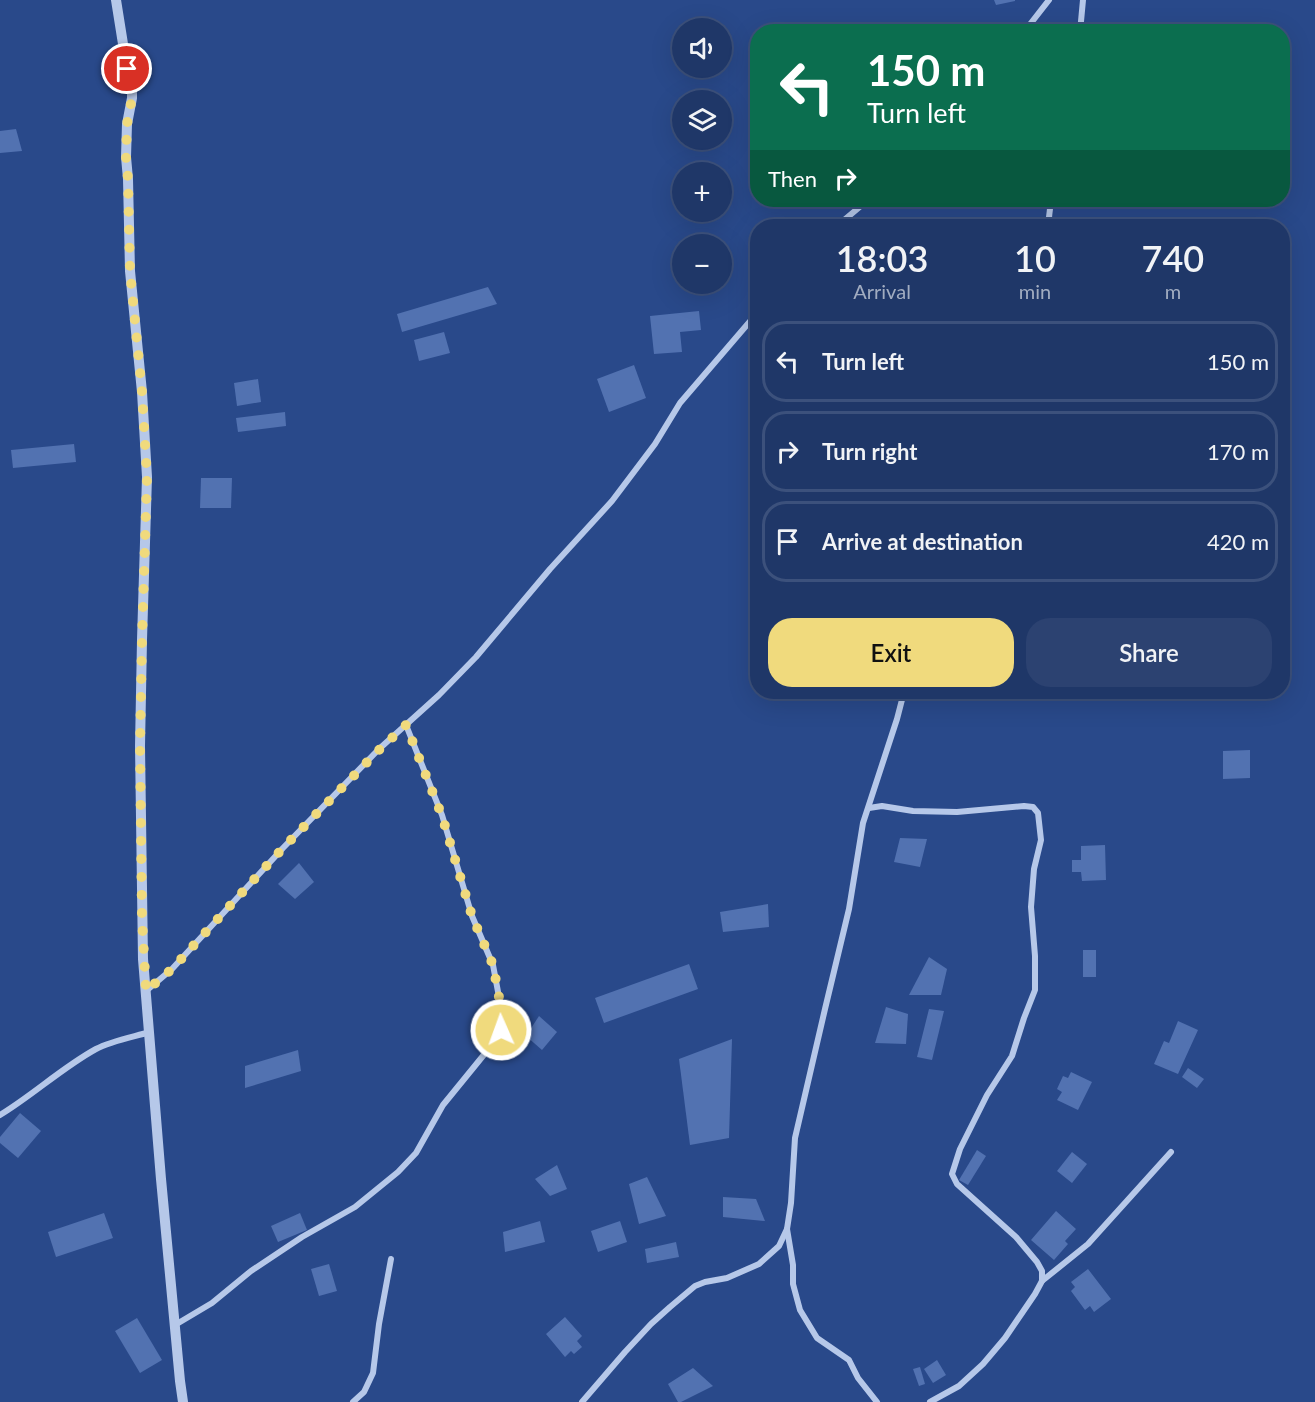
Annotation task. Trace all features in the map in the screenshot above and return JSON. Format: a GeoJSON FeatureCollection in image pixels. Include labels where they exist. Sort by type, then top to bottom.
{"type":"FeatureCollection","features":[{"type":"Feature","properties":{"kind":"street"},"geometry":{"type":"LineString","coordinates":[[116,0],[132,88],[127,124],[126,157],[130,271],[142,392],[147,477],[140,746],[143,949],[161,1179],[183,1402]]}},
{"type":"Feature","properties":{"kind":"street"},"geometry":{"type":"LineString","coordinates":[[1030,24],[1049,0]]}},
{"type":"Feature","properties":{"kind":"street"},"geometry":{"type":"LineString","coordinates":[[1081,24],[1083,0]]}},
{"type":"Feature","properties":{"kind":"street"},"geometry":{"type":"LineString","coordinates":[[845,219],[860,207]]}},
{"type":"Feature","properties":{"kind":"street"},"geometry":{"type":"LineString","coordinates":[[146,991],[172,969],[283,848],[380,749],[439,695],[476,657],[550,569],[612,501],[655,444],[680,403],[750,321]]}},
{"type":"Feature","properties":{"kind":"street"},"geometry":{"type":"LineString","coordinates":[[582,1402],[625,1352],[670,1307],[695,1286],[727,1278],[759,1264],[779,1245],[787,1229],[795,1138],[849,909],[863,823],[902,699]]}},
{"type":"Feature","properties":{"kind":"street"},"geometry":{"type":"LineString","coordinates":[[175,1325],[212,1303],[251,1271],[302,1237],[355,1207],[398,1172],[416,1153],[443,1106],[501,1030],[502,1013],[493,965],[472,916],[442,816],[406,725]]}},
{"type":"Feature","properties":{"kind":"street"},"geometry":{"type":"LineString","coordinates":[[868,808],[882,806],[913,812],[957,812],[1023,806],[1033,807],[1038,813],[1041,840],[1034,869],[1031,908],[1035,990],[1012,1056],[987,1095],[960,1149],[952,1174],[957,1184],[1016,1237],[1038,1262],[1042,1271],[1042,1281]]}},
{"type":"Feature","properties":{"kind":"street"},"geometry":{"type":"LineString","coordinates":[[0,1115],[98,1048],[150,1032]]}},
{"type":"Feature","properties":{"kind":"street"},"geometry":{"type":"LineString","coordinates":[[930,1402],[959,1386],[983,1364],[1005,1338],[1042,1281],[1088,1244],[1171,1152]]}},
{"type":"Feature","properties":{"kind":"street"},"geometry":{"type":"LineString","coordinates":[[787,1229],[793,1265],[793,1284],[800,1310],[818,1338],[849,1360],[858,1378],[877,1402]]}},
{"type":"Feature","properties":{"kind":"street"},"geometry":{"type":"LineString","coordinates":[[353,1402],[364,1392],[373,1373],[391,1259]]}},
{"type":"Feature","properties":{"kind":"building"},"geometry":{"type":"Polygon","coordinates":[[[994,0],[1015,0],[1015,1],[996,5],[994,0]]]}},
{"type":"Feature","properties":{"kind":"building"},"geometry":{"type":"Polygon","coordinates":[[[16,129],[22,151],[0,153],[0,131],[16,129]]]}},
{"type":"Feature","properties":{"kind":"building"},"geometry":{"type":"Polygon","coordinates":[[[488,287],[497,304],[402,332],[397,314],[488,287]]]}},
{"type":"Feature","properties":{"kind":"building"},"geometry":{"type":"Polygon","coordinates":[[[699,311],[701,330],[680,332],[682,352],[654,354],[650,316],[699,311]]]}},
{"type":"Feature","properties":{"kind":"building"},"geometry":{"type":"Polygon","coordinates":[[[444,332],[450,353],[419,361],[414,340],[444,332]]]}},
{"type":"Feature","properties":{"kind":"building"},"geometry":{"type":"Polygon","coordinates":[[[634,365],[646,398],[609,412],[597,379],[634,365]]]}},
{"type":"Feature","properties":{"kind":"building"},"geometry":{"type":"Polygon","coordinates":[[[258,379],[261,402],[237,406],[234,383],[258,379]]]}},
{"type":"Feature","properties":{"kind":"building"},"geometry":{"type":"Polygon","coordinates":[[[285,412],[286,426],[238,432],[236,418],[285,412]]]}},
{"type":"Feature","properties":{"kind":"building"},"geometry":{"type":"Polygon","coordinates":[[[74,444],[76,462],[13,468],[11,450],[74,444]]]}},
{"type":"Feature","properties":{"kind":"building"},"geometry":{"type":"Polygon","coordinates":[[[201,478],[232,478],[231,508],[200,508],[201,478]]]}},
{"type":"Feature","properties":{"kind":"building"},"geometry":{"type":"Polygon","coordinates":[[[1250,750],[1250,778],[1223,779],[1223,751],[1250,750]]]}},
{"type":"Feature","properties":{"kind":"building"},"geometry":{"type":"Polygon","coordinates":[[[900,838],[927,839],[920,867],[894,862],[900,838]]]}},
{"type":"Feature","properties":{"kind":"building"},"geometry":{"type":"Polygon","coordinates":[[[1105,845],[1106,880],[1082,881],[1081,872],[1072,872],[1072,860],[1081,860],[1081,846],[1105,845]]]}},
{"type":"Feature","properties":{"kind":"building"},"geometry":{"type":"Polygon","coordinates":[[[299,863],[314,882],[295,899],[278,884],[299,863]]]}},
{"type":"Feature","properties":{"kind":"building"},"geometry":{"type":"Polygon","coordinates":[[[768,904],[769,927],[723,932],[720,912],[768,904]]]}},
{"type":"Feature","properties":{"kind":"building"},"geometry":{"type":"Polygon","coordinates":[[[1083,950],[1096,950],[1096,977],[1083,977],[1083,950]]]}},
{"type":"Feature","properties":{"kind":"building"},"geometry":{"type":"Polygon","coordinates":[[[929,957],[947,969],[941,995],[909,995],[929,957]]]}},
{"type":"Feature","properties":{"kind":"building"},"geometry":{"type":"Polygon","coordinates":[[[689,964],[698,989],[604,1023],[595,998],[689,964]]]}},
{"type":"Feature","properties":{"kind":"building"},"geometry":{"type":"Polygon","coordinates":[[[886,1007],[908,1014],[906,1044],[875,1043],[886,1007]]]}},
{"type":"Feature","properties":{"kind":"building"},"geometry":{"type":"Polygon","coordinates":[[[929,1009],[944,1011],[932,1060],[917,1057],[929,1009]]]}},
{"type":"Feature","properties":{"kind":"building"},"geometry":{"type":"Polygon","coordinates":[[[539,1016],[557,1032],[542,1050],[526,1036],[539,1016]]]}},
{"type":"Feature","properties":{"kind":"building"},"geometry":{"type":"Polygon","coordinates":[[[1178,1021],[1198,1030],[1178,1074],[1154,1064],[1164,1041],[1169,1043],[1178,1021]]]}},
{"type":"Feature","properties":{"kind":"building"},"geometry":{"type":"Polygon","coordinates":[[[732,1039],[729,1138],[690,1145],[679,1059],[732,1039]]]}},
{"type":"Feature","properties":{"kind":"building"},"geometry":{"type":"Polygon","coordinates":[[[298,1050],[301,1071],[245,1088],[245,1066],[298,1050]]]}},
{"type":"Feature","properties":{"kind":"building"},"geometry":{"type":"Polygon","coordinates":[[[1188,1068],[1204,1079],[1197,1088],[1182,1077],[1188,1068]]]}},
{"type":"Feature","properties":{"kind":"building"},"geometry":{"type":"Polygon","coordinates":[[[1071,1072],[1092,1082],[1078,1110],[1057,1100],[1062,1092],[1057,1089],[1063,1076],[1068,1078],[1071,1072]]]}},
{"type":"Feature","properties":{"kind":"building"},"geometry":{"type":"Polygon","coordinates":[[[20,1113],[41,1131],[18,1158],[0,1143],[0,1137],[20,1113]]]}},
{"type":"Feature","properties":{"kind":"building"},"geometry":{"type":"Polygon","coordinates":[[[977,1150],[986,1156],[968,1185],[959,1180],[977,1150]]]}},
{"type":"Feature","properties":{"kind":"building"},"geometry":{"type":"Polygon","coordinates":[[[1072,1152],[1087,1164],[1072,1183],[1057,1171],[1072,1152]]]}},
{"type":"Feature","properties":{"kind":"building"},"geometry":{"type":"Polygon","coordinates":[[[557,1165],[567,1189],[550,1196],[535,1179],[557,1165]]]}},
{"type":"Feature","properties":{"kind":"building"},"geometry":{"type":"Polygon","coordinates":[[[647,1177],[666,1216],[639,1224],[629,1184],[647,1177]]]}},
{"type":"Feature","properties":{"kind":"building"},"geometry":{"type":"Polygon","coordinates":[[[723,1197],[756,1199],[765,1221],[723,1217],[723,1197]]]}},
{"type":"Feature","properties":{"kind":"building"},"geometry":{"type":"Polygon","coordinates":[[[1056,1211],[1076,1229],[1065,1241],[1068,1244],[1054,1260],[1031,1240],[1056,1211]]]}},
{"type":"Feature","properties":{"kind":"building"},"geometry":{"type":"Polygon","coordinates":[[[104,1213],[113,1238],[56,1257],[48,1232],[104,1213]]]}},
{"type":"Feature","properties":{"kind":"building"},"geometry":{"type":"Polygon","coordinates":[[[300,1213],[307,1230],[278,1242],[271,1226],[300,1213]]]}},
{"type":"Feature","properties":{"kind":"building"},"geometry":{"type":"Polygon","coordinates":[[[540,1221],[545,1242],[505,1252],[503,1232],[540,1221]]]}},
{"type":"Feature","properties":{"kind":"building"},"geometry":{"type":"Polygon","coordinates":[[[620,1221],[627,1242],[598,1252],[591,1231],[620,1221]]]}},
{"type":"Feature","properties":{"kind":"building"},"geometry":{"type":"Polygon","coordinates":[[[676,1242],[679,1257],[647,1263],[645,1249],[676,1242]]]}},
{"type":"Feature","properties":{"kind":"building"},"geometry":{"type":"Polygon","coordinates":[[[329,1264],[337,1291],[319,1296],[311,1269],[329,1264]]]}},
{"type":"Feature","properties":{"kind":"building"},"geometry":{"type":"Polygon","coordinates":[[[1088,1269],[1111,1299],[1094,1312],[1090,1306],[1085,1310],[1071,1291],[1075,1287],[1071,1282],[1088,1269]]]}},
{"type":"Feature","properties":{"kind":"building"},"geometry":{"type":"Polygon","coordinates":[[[565,1317],[582,1336],[577,1341],[582,1347],[574,1354],[571,1351],[565,1357],[546,1334],[565,1317]]]}},
{"type":"Feature","properties":{"kind":"building"},"geometry":{"type":"Polygon","coordinates":[[[137,1318],[162,1360],[140,1373],[115,1331],[137,1318]]]}},
{"type":"Feature","properties":{"kind":"building"},"geometry":{"type":"Polygon","coordinates":[[[937,1360],[946,1375],[933,1383],[924,1369],[937,1360]]]}},
{"type":"Feature","properties":{"kind":"building"},"geometry":{"type":"Polygon","coordinates":[[[920,1367],[925,1384],[919,1386],[913,1369],[920,1367]]]}},
{"type":"Feature","properties":{"kind":"building"},"geometry":{"type":"Polygon","coordinates":[[[693,1368],[713,1386],[678,1402],[668,1384],[693,1368]]]}},
{"type":"Feature","properties":{"kind":"route"},"geometry":{"type":"LineString","coordinates":[[127,69],[132,88],[127,124],[126,157],[130,271],[142,392],[147,477],[140,746],[143,959],[146,991],[172,969],[283,848],[406,725],[442,816],[472,916],[493,965],[502,1013],[501,1030]]}}]}
